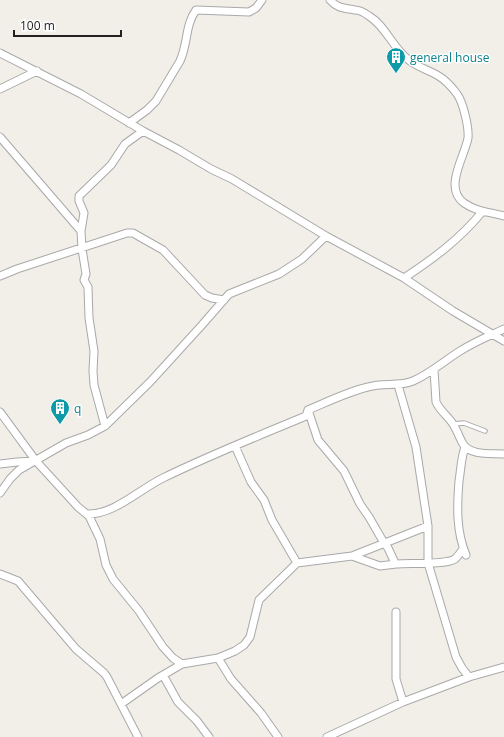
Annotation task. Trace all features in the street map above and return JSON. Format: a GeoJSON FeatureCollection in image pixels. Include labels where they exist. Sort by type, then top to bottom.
{"type":"FeatureCollection","features":[{"type":"Feature","properties":{"kind":"street"},"geometry":{"type":"LineString","coordinates":[[129,123],[147,110],[156,101],[183,54],[188,24],[196,10],[248,12],[256,8],[262,0]]}},
{"type":"Feature","properties":{"kind":"street"},"geometry":{"type":"LineString","coordinates":[[330,0],[341,8],[357,10],[371,17],[409,61],[436,75],[457,93],[460,98],[468,133],[457,172],[455,190],[458,197],[465,204],[482,212],[504,216]]}},
{"type":"Feature","properties":{"kind":"street"},"geometry":{"type":"LineString","coordinates":[[0,53],[81,94],[143,131],[232,179],[326,236],[404,278],[453,311],[504,341]]}},
{"type":"Feature","properties":{"kind":"street"},"geometry":{"type":"LineString","coordinates":[[0,89],[37,71]]}},
{"type":"Feature","properties":{"kind":"street"},"geometry":{"type":"LineString","coordinates":[[105,426],[94,385],[94,351],[89,318],[88,287],[84,280],[86,274],[81,231],[84,213],[79,201],[79,196],[111,165],[125,144],[143,131]]}},
{"type":"Feature","properties":{"kind":"street"},"geometry":{"type":"LineString","coordinates":[[0,137],[81,231]]}},
{"type":"Feature","properties":{"kind":"street"},"geometry":{"type":"LineString","coordinates":[[404,278],[433,259],[470,226],[482,212]]}},
{"type":"Feature","properties":{"kind":"street"},"geometry":{"type":"LineString","coordinates":[[0,276],[30,264],[127,233],[137,235],[163,250],[205,295],[224,300]]}},
{"type":"Feature","properties":{"kind":"street"},"geometry":{"type":"LineString","coordinates":[[0,493],[19,470],[66,443],[88,435],[105,426],[150,382],[229,294],[279,274],[302,259],[326,236]]}},
{"type":"Feature","properties":{"kind":"street"},"geometry":{"type":"LineString","coordinates":[[308,410],[369,386],[398,385],[412,381],[434,370],[461,350],[478,340],[504,329]]}},
{"type":"Feature","properties":{"kind":"street"},"geometry":{"type":"LineString","coordinates":[[434,370],[436,402],[440,410],[453,424],[465,447],[476,452],[504,454]]}},
{"type":"Feature","properties":{"kind":"street"},"geometry":{"type":"LineString","coordinates":[[398,385],[416,447],[428,526],[428,563],[456,657],[469,677]]}},
{"type":"Feature","properties":{"kind":"street"},"geometry":{"type":"LineString","coordinates":[[87,514],[108,510],[158,480],[306,416],[308,410]]}},
{"type":"Feature","properties":{"kind":"street"},"geometry":{"type":"LineString","coordinates":[[308,410],[318,440],[344,471],[360,504],[370,517],[396,564]]}},
{"type":"Feature","properties":{"kind":"street"},"geometry":{"type":"LineString","coordinates":[[0,412],[36,461],[78,507],[87,514],[100,539],[106,565],[114,579],[139,611],[163,647],[173,658],[182,664]]}},
{"type":"Feature","properties":{"kind":"street"},"geometry":{"type":"LineString","coordinates":[[235,446],[251,482],[264,500],[272,520],[297,563]]}},
{"type":"Feature","properties":{"kind":"street"},"geometry":{"type":"LineString","coordinates":[[352,556],[380,566],[453,560],[464,552],[457,508],[462,457],[465,447]]}},
{"type":"Feature","properties":{"kind":"street"},"geometry":{"type":"LineString","coordinates":[[0,464],[36,461]]}},
{"type":"Feature","properties":{"kind":"street"},"geometry":{"type":"LineString","coordinates":[[121,704],[163,675],[182,664],[218,658],[235,651],[244,645],[250,637],[259,600],[297,563],[352,556],[428,526]]}},
{"type":"Feature","properties":{"kind":"street"},"geometry":{"type":"LineString","coordinates":[[0,574],[18,581],[76,649],[104,673],[138,737]]}},
{"type":"Feature","properties":{"kind":"street"},"geometry":{"type":"LineString","coordinates":[[396,612],[396,679],[402,702]]}},
{"type":"Feature","properties":{"kind":"street"},"geometry":{"type":"LineString","coordinates":[[218,658],[231,680],[261,713],[278,737]]}},
{"type":"Feature","properties":{"kind":"street"},"geometry":{"type":"LineString","coordinates":[[327,737],[402,702],[469,677],[504,667]]}},
{"type":"Feature","properties":{"kind":"street"},"geometry":{"type":"LineString","coordinates":[[163,675],[178,702],[197,721],[209,737]]}},
{"type":"Feature","properties":{"kind":"lane"},"geometry":{"type":"LineString","coordinates":[[453,424],[464,423],[485,431]]}},
{"type":"Feature","properties":{"kind":"place","name":"general house"},"geometry":{"type":"Point","coordinates":[396,74]}},
{"type":"Feature","properties":{"kind":"place","name":"q"},"geometry":{"type":"Point","coordinates":[60,425]}}]}
